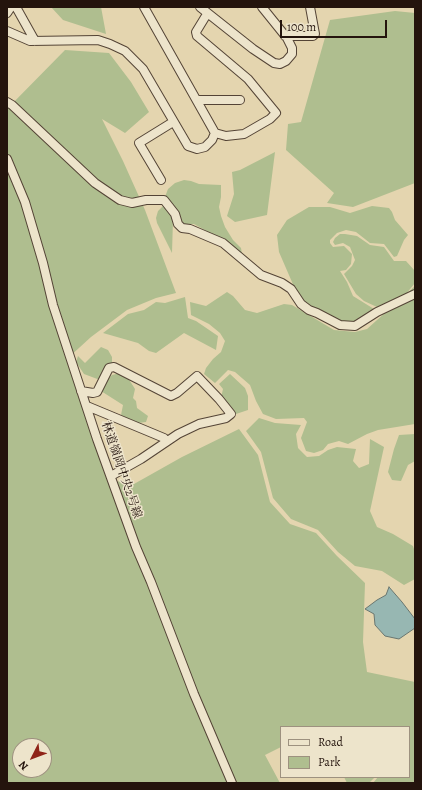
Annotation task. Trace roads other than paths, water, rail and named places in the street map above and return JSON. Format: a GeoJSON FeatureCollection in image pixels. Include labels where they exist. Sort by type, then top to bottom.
{"type":"FeatureCollection","features":[{"type":"Feature","properties":{"kind":"street"},"geometry":{"type":"LineString","coordinates":[[7,13],[11,7]]}},
{"type":"Feature","properties":{"kind":"street"},"geometry":{"type":"LineString","coordinates":[[16,7],[35,41]]}},
{"type":"Feature","properties":{"kind":"street"},"geometry":{"type":"LineString","coordinates":[[144,7],[215,133],[226,136],[244,134],[270,119],[276,113],[248,79],[197,36],[196,32],[207,14]]}},
{"type":"Feature","properties":{"kind":"street"},"geometry":{"type":"LineString","coordinates":[[200,7],[253,49],[274,63],[280,64],[286,61],[292,54],[292,48],[285,36],[262,7]]}},
{"type":"Feature","properties":{"kind":"street"},"geometry":{"type":"LineString","coordinates":[[285,36],[313,36],[315,34],[310,7]]}},
{"type":"Feature","properties":{"kind":"street"},"geometry":{"type":"LineString","coordinates":[[7,31],[30,41],[98,40],[125,51],[143,69],[188,146],[197,149],[205,147],[212,140],[215,133]]}},
{"type":"Feature","properties":{"kind":"street"},"geometry":{"type":"LineString","coordinates":[[197,100],[240,100]]}},
{"type":"Feature","properties":{"kind":"street"},"geometry":{"type":"LineString","coordinates":[[7,102],[12,105],[94,183],[120,200],[132,203],[146,200],[164,200],[175,214],[178,224],[182,228],[190,229],[223,243],[261,275],[282,283],[291,289],[301,304],[309,310],[340,325],[355,326],[377,312],[415,294]]}},
{"type":"Feature","properties":{"kind":"street"},"geometry":{"type":"LineString","coordinates":[[161,180],[139,143],[173,122]]}},
{"type":"Feature","properties":{"kind":"street","name":"林道嶺岡中央2号線"},"geometry":{"type":"LineString","coordinates":[[7,159],[26,202],[53,304],[81,391],[136,547],[157,596],[194,694],[232,783]]}},
{"type":"Feature","properties":{"kind":"street"},"geometry":{"type":"LineString","coordinates":[[81,391],[93,393],[97,392],[109,368],[114,367],[171,396],[177,393],[197,376],[231,414],[226,418],[199,424],[178,434],[141,459],[111,476]]}},
{"type":"Feature","properties":{"kind":"street"},"geometry":{"type":"LineString","coordinates":[[87,406],[164,438],[167,441]]}},
{"type":"Feature","properties":{"kind":"water"},"geometry":{"type":"Polygon","coordinates":[[[389,587],[415,619],[415,628],[399,639],[385,636],[375,625],[374,614],[365,609],[386,595],[389,587]]]}}]}
